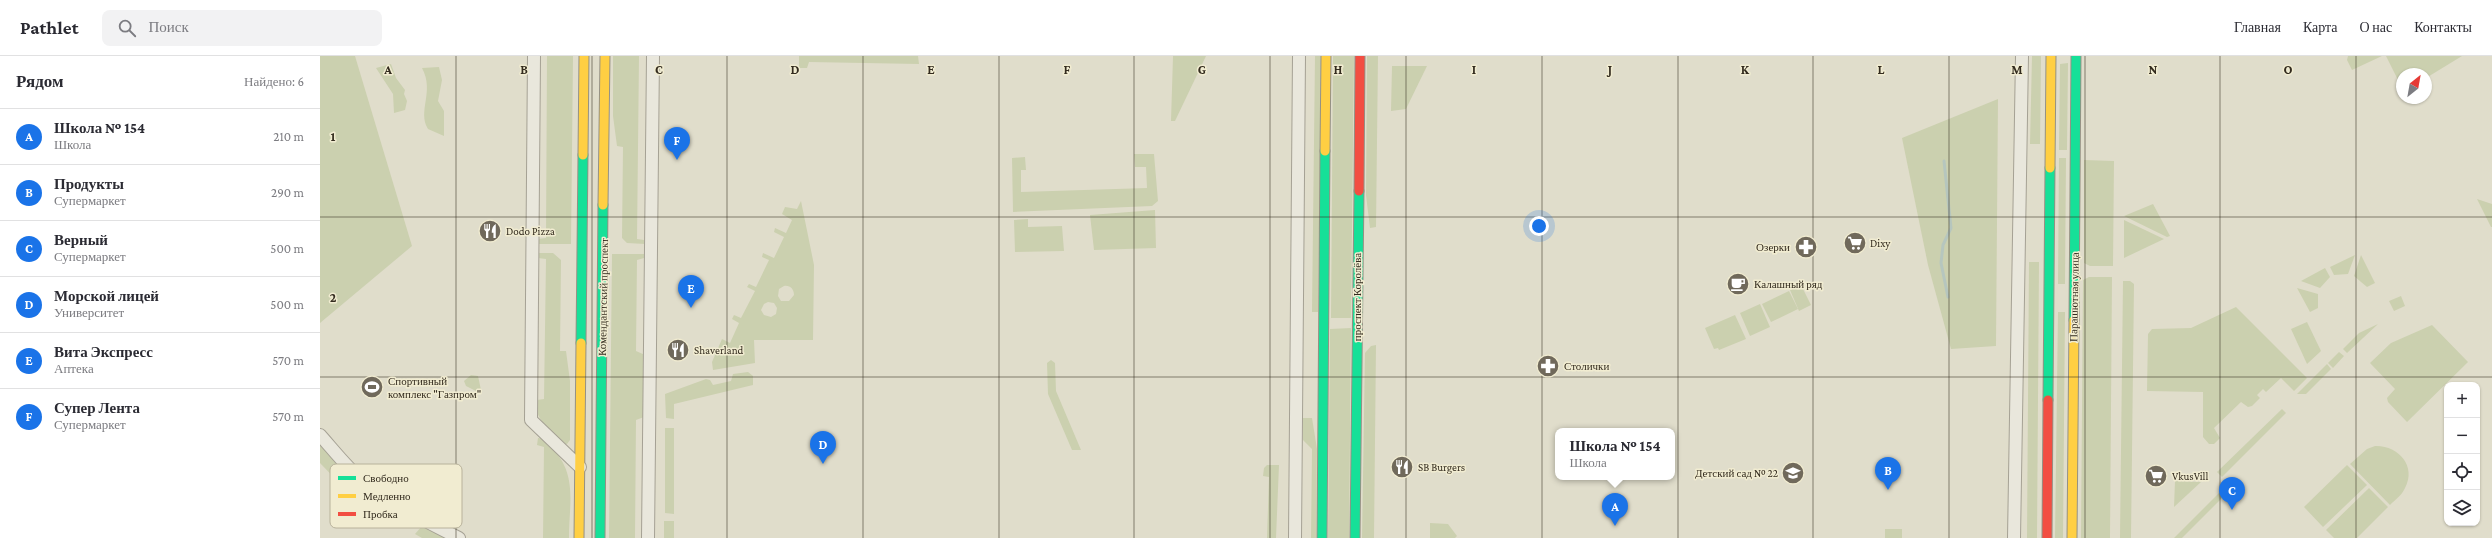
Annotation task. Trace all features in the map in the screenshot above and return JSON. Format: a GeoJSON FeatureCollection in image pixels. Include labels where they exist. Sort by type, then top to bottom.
{"type":"FeatureCollection","features":[{"type":"Feature","properties":{"kind":"main road","name":"Комендантский проспект"},"geometry":{"type":"LineString","coordinates":[[579,538],[584,56]]}},
{"type":"Feature","properties":{"kind":"main road","name":"Комендантский проспект"},"geometry":{"type":"LineString","coordinates":[[600,538],[605,56]]}},
{"type":"Feature","properties":{"kind":"main road"},"geometry":{"type":"LineString","coordinates":[[1322,538],[1326,56]]}},
{"type":"Feature","properties":{"kind":"main road","name":"проспект Королёва"},"geometry":{"type":"LineString","coordinates":[[1355,538],[1360,56]]}},
{"type":"Feature","properties":{"kind":"main road"},"geometry":{"type":"LineString","coordinates":[[2047,538],[2051,56]]}},
{"type":"Feature","properties":{"kind":"main road","name":"Парашютная улица"},"geometry":{"type":"LineString","coordinates":[[2072,538],[2076,56]]}},
{"type":"Feature","properties":{"kind":"main road"},"geometry":{"type":"LineString","coordinates":[[2049,306],[2059,295],[2071,299],[2074,304]]}},
{"type":"Feature","properties":{"kind":"street"},"geometry":{"type":"LineString","coordinates":[[534,56],[531,420],[580,467]]}},
{"type":"Feature","properties":{"kind":"street"},"geometry":{"type":"LineString","coordinates":[[648,538],[653,56]]}},
{"type":"Feature","properties":{"kind":"street"},"geometry":{"type":"LineString","coordinates":[[1295,538],[1299,56]]}},
{"type":"Feature","properties":{"kind":"street"},"geometry":{"type":"LineString","coordinates":[[2014,538],[2022,56]]}},
{"type":"Feature","properties":{"kind":"street"},"geometry":{"type":"LineString","coordinates":[[320,435],[348,464]]}},
{"type":"Feature","properties":{"kind":"street"},"geometry":{"type":"LineString","coordinates":[[440,528],[459,538]]}},
{"type":"Feature","properties":{"kind":"green space"},"geometry":{"type":"Polygon","coordinates":[[[320,56],[355,56],[412,246],[320,323],[320,56]]]}},
{"type":"Feature","properties":{"kind":"green space"},"geometry":{"type":"Polygon","coordinates":[[[547,56],[573,56],[571,244],[537,244],[538,239],[546,238],[547,56]]]}},
{"type":"Feature","properties":{"kind":"green space"},"geometry":{"type":"Polygon","coordinates":[[[613,56],[639,56],[637,239],[644,240],[645,244],[627,243],[622,238],[623,147],[617,146],[613,116],[613,56]]]}},
{"type":"Feature","properties":{"kind":"green space"},"geometry":{"type":"Polygon","coordinates":[[[799,56],[918,56],[919,64],[809,62],[807,68],[799,68],[799,56]]]}},
{"type":"Feature","properties":{"kind":"green space"},"geometry":{"type":"Polygon","coordinates":[[[1173,56],[1206,56],[1175,121],[1171,121],[1173,56]]]}},
{"type":"Feature","properties":{"kind":"green space"},"geometry":{"type":"Polygon","coordinates":[[[1315,56],[1321,56],[1318,312],[1312,312],[1315,56]]]}},
{"type":"Feature","properties":{"kind":"green space"},"geometry":{"type":"Polygon","coordinates":[[[1333,56],[1354,56],[1351,318],[1331,318],[1333,56]]]}},
{"type":"Feature","properties":{"kind":"green space"},"geometry":{"type":"Polygon","coordinates":[[[1367,56],[1378,56],[1376,227],[1370,228],[1366,195],[1367,56]]]}},
{"type":"Feature","properties":{"kind":"green space"},"geometry":{"type":"Polygon","coordinates":[[[2032,56],[2041,56],[2040,144],[2030,144],[2032,56]]]}},
{"type":"Feature","properties":{"kind":"green space"},"geometry":{"type":"Polygon","coordinates":[[[2348,56],[2382,56],[2352,70],[2347,60],[2348,56]]]}},
{"type":"Feature","properties":{"kind":"green space"},"geometry":{"type":"Polygon","coordinates":[[[2386,56],[2462,56],[2432,74],[2432,68],[2396,68],[2396,76],[2386,56]]]}},
{"type":"Feature","properties":{"kind":"green space"},"geometry":{"type":"Polygon","coordinates":[[[2068,63],[2067,150],[2059,150],[2060,64],[2068,63]]]}},
{"type":"Feature","properties":{"kind":"green space"},"geometry":{"type":"Polygon","coordinates":[[[391,64],[396,78],[405,90],[404,94],[407,101],[405,110],[394,113],[393,94],[376,68],[391,64]]]}},
{"type":"Feature","properties":{"kind":"green space"},"geometry":{"type":"Polygon","coordinates":[[[1392,66],[1427,66],[1406,109],[1391,111],[1392,66]]]}},
{"type":"Feature","properties":{"kind":"green space"},"geometry":{"type":"Polygon","coordinates":[[[439,67],[442,80],[438,101],[444,111],[444,136],[428,129],[424,115],[427,85],[426,77],[422,68],[439,67]]]}},
{"type":"Feature","properties":{"kind":"green space"},"geometry":{"type":"Polygon","coordinates":[[[1998,99],[1996,346],[1951,349],[1928,265],[1902,138],[1998,99]]]}},
{"type":"Feature","properties":{"kind":"green space"},"geometry":{"type":"Polygon","coordinates":[[[1134,154],[1154,154],[1158,201],[1152,206],[1013,212],[1012,158],[1025,157],[1026,170],[1021,170],[1021,192],[1147,188],[1146,167],[1135,167],[1134,154]]]}},
{"type":"Feature","properties":{"kind":"green space"},"geometry":{"type":"Polygon","coordinates":[[[2059,158],[2066,158],[2065,284],[2058,284],[2059,158]]]}},
{"type":"Feature","properties":{"kind":"green space"},"geometry":{"type":"Polygon","coordinates":[[[2084,160],[2114,161],[2113,266],[2090,266],[2084,263],[2084,160]]]}},
{"type":"Feature","properties":{"kind":"green space"},"geometry":{"type":"Polygon","coordinates":[[[2477,199],[2492,204],[2492,227],[2491,227],[2477,199]]]}},
{"type":"Feature","properties":{"kind":"green space"},"geometry":{"type":"Polygon","coordinates":[[[801,201],[814,265],[813,340],[754,340],[755,363],[713,370],[712,362],[722,339],[730,343],[739,323],[732,319],[734,315],[741,318],[755,291],[747,287],[749,284],[756,287],[769,260],[762,257],[763,253],[774,258],[784,237],[774,232],[775,228],[786,233],[792,220],[782,214],[785,207],[797,209],[801,201]],[[784,286],[779,289],[778,296],[781,301],[789,301],[794,295],[793,291],[790,287],[784,286]],[[768,302],[764,304],[761,310],[764,315],[771,317],[776,314],[777,308],[774,303],[768,302]]]}},
{"type":"Feature","properties":{"kind":"green space"},"geometry":{"type":"Polygon","coordinates":[[[2153,204],[2170,236],[2167,237],[2124,216],[2153,204]]]}},
{"type":"Feature","properties":{"kind":"green space"},"geometry":{"type":"Polygon","coordinates":[[[1155,210],[1156,248],[1094,250],[1090,215],[1155,210]]]}},
{"type":"Feature","properties":{"kind":"green space"},"geometry":{"type":"Polygon","coordinates":[[[1028,219],[1028,227],[1062,226],[1064,251],[1015,252],[1014,220],[1028,219]]]}},
{"type":"Feature","properties":{"kind":"green space"},"geometry":{"type":"Polygon","coordinates":[[[2124,220],[2164,239],[2124,258],[2124,220]]]}},
{"type":"Feature","properties":{"kind":"green space"},"geometry":{"type":"Polygon","coordinates":[[[537,253],[553,253],[561,260],[560,351],[566,351],[570,381],[570,440],[567,444],[564,444],[544,425],[537,413],[537,400],[544,399],[546,259],[538,258],[537,253]]]}},
{"type":"Feature","properties":{"kind":"green space"},"geometry":{"type":"Polygon","coordinates":[[[612,254],[645,254],[644,258],[637,260],[636,351],[645,355],[644,417],[636,420],[635,538],[609,538],[612,254]]]}},
{"type":"Feature","properties":{"kind":"green space"},"geometry":{"type":"Polygon","coordinates":[[[2355,255],[2348,274],[2334,275],[2330,267],[2355,255]]]}},
{"type":"Feature","properties":{"kind":"green space"},"geometry":{"type":"Polygon","coordinates":[[[2361,255],[2375,283],[2367,287],[2354,276],[2361,255]]]}},
{"type":"Feature","properties":{"kind":"green space"},"geometry":{"type":"Polygon","coordinates":[[[2029,262],[2039,262],[2037,538],[2027,538],[2029,262]]]}},
{"type":"Feature","properties":{"kind":"green space"},"geometry":{"type":"Polygon","coordinates":[[[2325,268],[2330,277],[2320,288],[2301,281],[2325,268]]]}},
{"type":"Feature","properties":{"kind":"green space"},"geometry":{"type":"Polygon","coordinates":[[[2089,277],[2112,277],[2110,538],[2081,538],[2083,280],[2089,277]]]}},
{"type":"Feature","properties":{"kind":"green space"},"geometry":{"type":"Polygon","coordinates":[[[2123,281],[2130,281],[2134,284],[2131,538],[2120,538],[2123,281]]]}},
{"type":"Feature","properties":{"kind":"green space"},"geometry":{"type":"Polygon","coordinates":[[[1801,285],[1811,305],[1799,311],[1790,290],[1801,285]]]}},
{"type":"Feature","properties":{"kind":"green space"},"geometry":{"type":"Polygon","coordinates":[[[2297,288],[2318,294],[2318,308],[2310,312],[2297,288]]]}},
{"type":"Feature","properties":{"kind":"green space"},"geometry":{"type":"Polygon","coordinates":[[[1789,291],[1798,309],[1771,322],[1762,304],[1789,291]]]}},
{"type":"Feature","properties":{"kind":"green space"},"geometry":{"type":"Polygon","coordinates":[[[2401,296],[2405,306],[2394,311],[2389,301],[2401,296]]]}},
{"type":"Feature","properties":{"kind":"green space"},"geometry":{"type":"Polygon","coordinates":[[[1760,304],[1770,327],[1750,336],[1740,313],[1760,304]]]}},
{"type":"Feature","properties":{"kind":"green space"},"geometry":{"type":"Polygon","coordinates":[[[2236,307],[2307,378],[2294,391],[2281,378],[2266,392],[2263,389],[2257,395],[2260,398],[2252,406],[2248,407],[2241,402],[2214,428],[2220,438],[2214,444],[2209,444],[2203,437],[2203,392],[2147,391],[2148,334],[2152,329],[2191,328],[2236,307]]]}},
{"type":"Feature","properties":{"kind":"green space"},"geometry":{"type":"Polygon","coordinates":[[[2058,312],[2065,312],[2063,538],[2055,538],[2058,312]]]}},
{"type":"Feature","properties":{"kind":"green space"},"geometry":{"type":"Polygon","coordinates":[[[1735,315],[1746,339],[1719,350],[1718,348],[1714,349],[1705,328],[1735,315]]]}},
{"type":"Feature","properties":{"kind":"green space"},"geometry":{"type":"Polygon","coordinates":[[[2307,322],[2321,351],[2307,364],[2291,329],[2307,322]]]}},
{"type":"Feature","properties":{"kind":"green space"},"geometry":{"type":"Polygon","coordinates":[[[2378,324],[2347,353],[2343,349],[2359,333],[2378,324]]]}},
{"type":"Feature","properties":{"kind":"green space"},"geometry":{"type":"Polygon","coordinates":[[[2432,325],[2468,362],[2448,382],[2444,382],[2444,386],[2407,422],[2388,402],[2387,398],[2395,389],[2370,363],[2391,343],[2432,325]]]}},
{"type":"Feature","properties":{"kind":"green space"},"geometry":{"type":"Polygon","coordinates":[[[1351,328],[1349,538],[1328,538],[1330,329],[1351,328]]]}},
{"type":"Feature","properties":{"kind":"green space"},"geometry":{"type":"Polygon","coordinates":[[[1376,345],[1374,538],[1362,538],[1365,353],[1371,346],[1376,345]]]}},
{"type":"Feature","properties":{"kind":"green space"},"geometry":{"type":"Polygon","coordinates":[[[2339,352],[2344,356],[2333,368],[2328,363],[2339,352]]]}},
{"type":"Feature","properties":{"kind":"green space"},"geometry":{"type":"Polygon","coordinates":[[[1051,360],[1055,363],[1056,391],[1081,450],[1072,450],[1048,394],[1047,363],[1051,360]]]}},
{"type":"Feature","properties":{"kind":"green space"},"geometry":{"type":"Polygon","coordinates":[[[2327,364],[2331,369],[2306,394],[2297,394],[2327,364]]]}},
{"type":"Feature","properties":{"kind":"green space"},"geometry":{"type":"Polygon","coordinates":[[[748,372],[753,376],[753,385],[674,404],[674,419],[666,418],[665,394],[706,379],[710,380],[713,385],[731,381],[733,374],[748,372]]]}},
{"type":"Feature","properties":{"kind":"green space"},"geometry":{"type":"Polygon","coordinates":[[[471,375],[478,376],[481,390],[476,391],[466,386],[464,381],[471,375]]]}},
{"type":"Feature","properties":{"kind":"green space"},"geometry":{"type":"Polygon","coordinates":[[[2282,409],[2286,413],[2222,477],[2217,472],[2282,409]]]}},
{"type":"Feature","properties":{"kind":"green space"},"geometry":{"type":"Polygon","coordinates":[[[1303,418],[1312,418],[1317,449],[1316,538],[1311,538],[1312,449],[1303,440],[1303,418]]]}},
{"type":"Feature","properties":{"kind":"green space"},"geometry":{"type":"Polygon","coordinates":[[[665,428],[674,428],[674,514],[665,513],[665,428]]]}},
{"type":"Feature","properties":{"kind":"green space"},"geometry":{"type":"Polygon","coordinates":[[[538,438],[545,441],[560,457],[569,478],[569,538],[543,538],[544,447],[537,445],[538,438]]]}},
{"type":"Feature","properties":{"kind":"green space"},"geometry":{"type":"Polygon","coordinates":[[[320,445],[338,464],[330,464],[330,473],[320,463],[320,445]]]}},
{"type":"Feature","properties":{"kind":"green space"},"geometry":{"type":"Polygon","coordinates":[[[2375,446],[2391,449],[2398,453],[2403,458],[2409,472],[2404,491],[2390,505],[2350,464],[2367,449],[2375,446]]]}},
{"type":"Feature","properties":{"kind":"green space"},"geometry":{"type":"Polygon","coordinates":[[[1267,465],[1279,465],[1276,538],[1267,538],[1269,477],[1263,476],[1264,468],[1267,465]]]}},
{"type":"Feature","properties":{"kind":"green space"},"geometry":{"type":"Polygon","coordinates":[[[2347,465],[2367,485],[2323,527],[2304,507],[2347,465]]]}},
{"type":"Feature","properties":{"kind":"green space"},"geometry":{"type":"Polygon","coordinates":[[[2175,481],[2201,482],[2174,507],[2175,481]]]}},
{"type":"Feature","properties":{"kind":"green space"},"geometry":{"type":"Polygon","coordinates":[[[2225,487],[2229,491],[2182,538],[2174,538],[2225,487]]]}},
{"type":"Feature","properties":{"kind":"green space"},"geometry":{"type":"Polygon","coordinates":[[[2369,488],[2388,507],[2357,538],[2334,538],[2326,530],[2369,488]]]}},
{"type":"Feature","properties":{"kind":"green space"},"geometry":{"type":"Polygon","coordinates":[[[664,521],[674,521],[674,538],[664,538],[664,521]]]}},
{"type":"Feature","properties":{"kind":"green space"},"geometry":{"type":"Polygon","coordinates":[[[1430,523],[1448,524],[1457,536],[1455,538],[1430,538],[1430,523]]]}},
{"type":"Feature","properties":{"kind":"green space"},"geometry":{"type":"Polygon","coordinates":[[[420,528],[426,528],[444,538],[422,538],[415,534],[420,528]]]}},
{"type":"Feature","properties":{"kind":"green space"},"geometry":{"type":"Polygon","coordinates":[[[1885,529],[1902,529],[1902,538],[1885,538],[1885,529]]]}},
{"type":"Feature","properties":{"kind":"waterway"},"geometry":{"type":"LineString","coordinates":[[1944,161],[1951,228],[1943,245],[1941,263],[1948,297]]}},
{"type":"Feature","properties":{"kind":"traffic: fast"},"geometry":{"type":"LineString","coordinates":[[2074,320],[2076,56]]}},
{"type":"Feature","properties":{"kind":"traffic: fast"},"geometry":{"type":"LineString","coordinates":[[1322,538],[1325,151]]}},
{"type":"Feature","properties":{"kind":"traffic: fast"},"geometry":{"type":"LineString","coordinates":[[581,343],[583,155]]}},
{"type":"Feature","properties":{"kind":"traffic: fast"},"geometry":{"type":"LineString","coordinates":[[2048,400],[2050,168]]}},
{"type":"Feature","properties":{"kind":"traffic: fast"},"geometry":{"type":"LineString","coordinates":[[1355,538],[1359,191]]}},
{"type":"Feature","properties":{"kind":"traffic: fast"},"geometry":{"type":"LineString","coordinates":[[600,538],[603,205]]}},
{"type":"Feature","properties":{"kind":"traffic: slow"},"geometry":{"type":"LineString","coordinates":[[583,155],[584,56]]}},
{"type":"Feature","properties":{"kind":"traffic: slow"},"geometry":{"type":"LineString","coordinates":[[603,205],[605,56]]}},
{"type":"Feature","properties":{"kind":"traffic: slow"},"geometry":{"type":"LineString","coordinates":[[1325,151],[1326,56]]}},
{"type":"Feature","properties":{"kind":"traffic: slow"},"geometry":{"type":"LineString","coordinates":[[2050,168],[2051,56]]}},
{"type":"Feature","properties":{"kind":"traffic: slow"},"geometry":{"type":"LineString","coordinates":[[2072,538],[2074,320]]}},
{"type":"Feature","properties":{"kind":"traffic: slow"},"geometry":{"type":"LineString","coordinates":[[579,538],[581,343]]}},
{"type":"Feature","properties":{"kind":"traffic: jam"},"geometry":{"type":"LineString","coordinates":[[1359,191],[1360,56]]}},
{"type":"Feature","properties":{"kind":"traffic: jam"},"geometry":{"type":"LineString","coordinates":[[2047,538],[2048,400]]}},
{"type":"Feature","properties":{"kind":"place","name":"Супер Лента"},"geometry":{"type":"Point","coordinates":[677,160]}},
{"type":"Feature","properties":{"kind":"place","name":"Dodo Pizza"},"geometry":{"type":"Point","coordinates":[490,231]}},
{"type":"Feature","properties":{"kind":"place","name":"Dixy"},"geometry":{"type":"Point","coordinates":[1855,243]}},
{"type":"Feature","properties":{"kind":"place","name":"Озерки"},"geometry":{"type":"Point","coordinates":[1806,247]}},
{"type":"Feature","properties":{"kind":"place","name":"Калашный ряд"},"geometry":{"type":"Point","coordinates":[1738,284]}},
{"type":"Feature","properties":{"kind":"place","name":"Вита Экспресс"},"geometry":{"type":"Point","coordinates":[691,308]}},
{"type":"Feature","properties":{"kind":"place","name":"Shaverland"},"geometry":{"type":"Point","coordinates":[678,350]}},
{"type":"Feature","properties":{"kind":"place","name":"Столички"},"geometry":{"type":"Point","coordinates":[1548,366]}},
{"type":"Feature","properties":{"kind":"place","name":"Спортивный комплекс \"Газпром\""},"geometry":{"type":"Point","coordinates":[372,387]}},
{"type":"Feature","properties":{"kind":"place","name":"Морской лицей"},"geometry":{"type":"Point","coordinates":[823,464]}},
{"type":"Feature","properties":{"kind":"place","name":"SB Burgers"},"geometry":{"type":"Point","coordinates":[1402,467]}},
{"type":"Feature","properties":{"kind":"place","name":"Детский сад № 22"},"geometry":{"type":"Point","coordinates":[1793,473]}},
{"type":"Feature","properties":{"kind":"place","name":"VkusVill"},"geometry":{"type":"Point","coordinates":[2156,476]}},
{"type":"Feature","properties":{"kind":"place","name":"Продукты"},"geometry":{"type":"Point","coordinates":[1888,490]}},
{"type":"Feature","properties":{"kind":"place","name":"Верный"},"geometry":{"type":"Point","coordinates":[2232,510]}},
{"type":"Feature","properties":{"kind":"place","name":"Школа № 154"},"geometry":{"type":"Point","coordinates":[1615,526]}}]}
